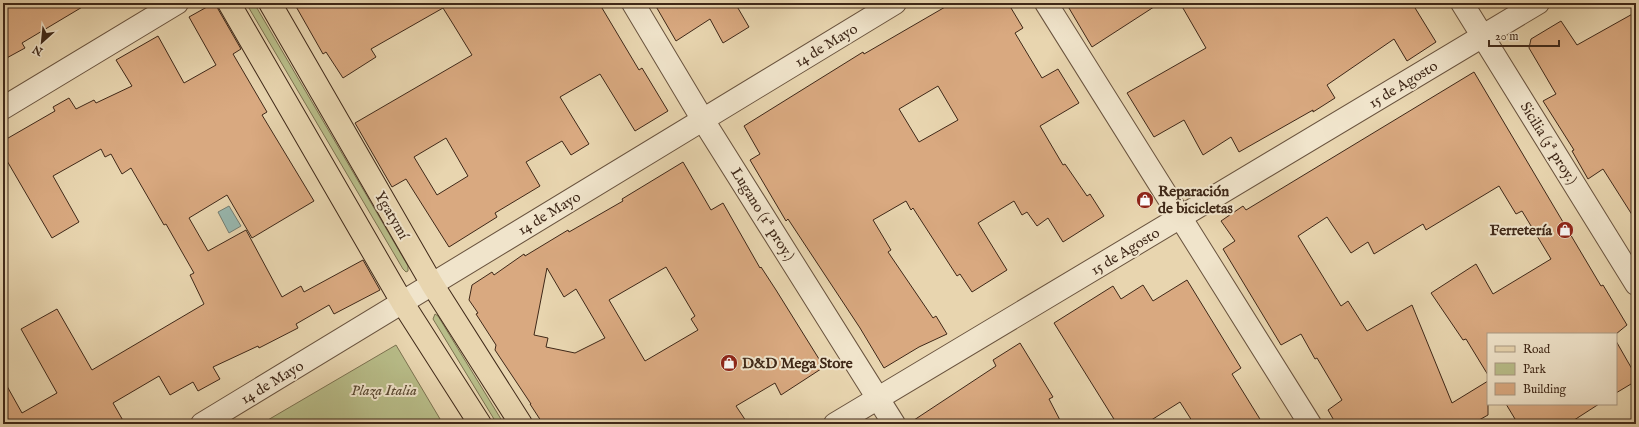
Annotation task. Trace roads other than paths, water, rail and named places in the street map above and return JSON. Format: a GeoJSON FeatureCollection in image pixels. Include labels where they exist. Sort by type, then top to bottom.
{"type":"FeatureCollection","features":[{"type":"Feature","properties":{"kind":"main road"},"geometry":{"type":"LineString","coordinates":[[229,3],[402,302],[480,424]]}},
{"type":"Feature","properties":{"kind":"main road","name":"Ygatymí"},"geometry":{"type":"LineString","coordinates":[[270,3],[432,284],[521,424]]}},
{"type":"Feature","properties":{"kind":"street"},"geometry":{"type":"LineString","coordinates":[[3,108],[177,3]]}},
{"type":"Feature","properties":{"kind":"street","name":"Lugano (1ª proy.)"},"geometry":{"type":"LineString","coordinates":[[634,3],[704,120],[894,424]]}},
{"type":"Feature","properties":{"kind":"street","name":"14 de Mayo"},"geometry":{"type":"LineString","coordinates":[[202,424],[895,3]]}},
{"type":"Feature","properties":{"kind":"street"},"geometry":{"type":"LineString","coordinates":[[1046,3],[1310,424]]}},
{"type":"Feature","properties":{"kind":"street","name":"Sicilia (3ª proy.)"},"geometry":{"type":"LineString","coordinates":[[1462,3],[1636,284]]}},
{"type":"Feature","properties":{"kind":"street","name":"15 de Agosto"},"geometry":{"type":"LineString","coordinates":[[835,424],[1538,3]]}},
{"type":"Feature","properties":{"kind":"water"},"geometry":{"type":"Polygon","coordinates":[[[229,206],[241,226],[229,233],[218,212],[229,206]]]}},
{"type":"Feature","properties":{"kind":"place","name":"Reparación de bicicletas"},"geometry":{"type":"Point","coordinates":[1145,200]}},
{"type":"Feature","properties":{"kind":"place","name":"Ferretería"},"geometry":{"type":"Point","coordinates":[1565,230]}},
{"type":"Feature","properties":{"kind":"place","name":"D&D Mega Store"},"geometry":{"type":"Point","coordinates":[729,363]}},
{"type":"Feature","properties":{"kind":"park label","name":"Plaza Italia"},"geometry":{"type":"Point","coordinates":[384,390]}}]}
